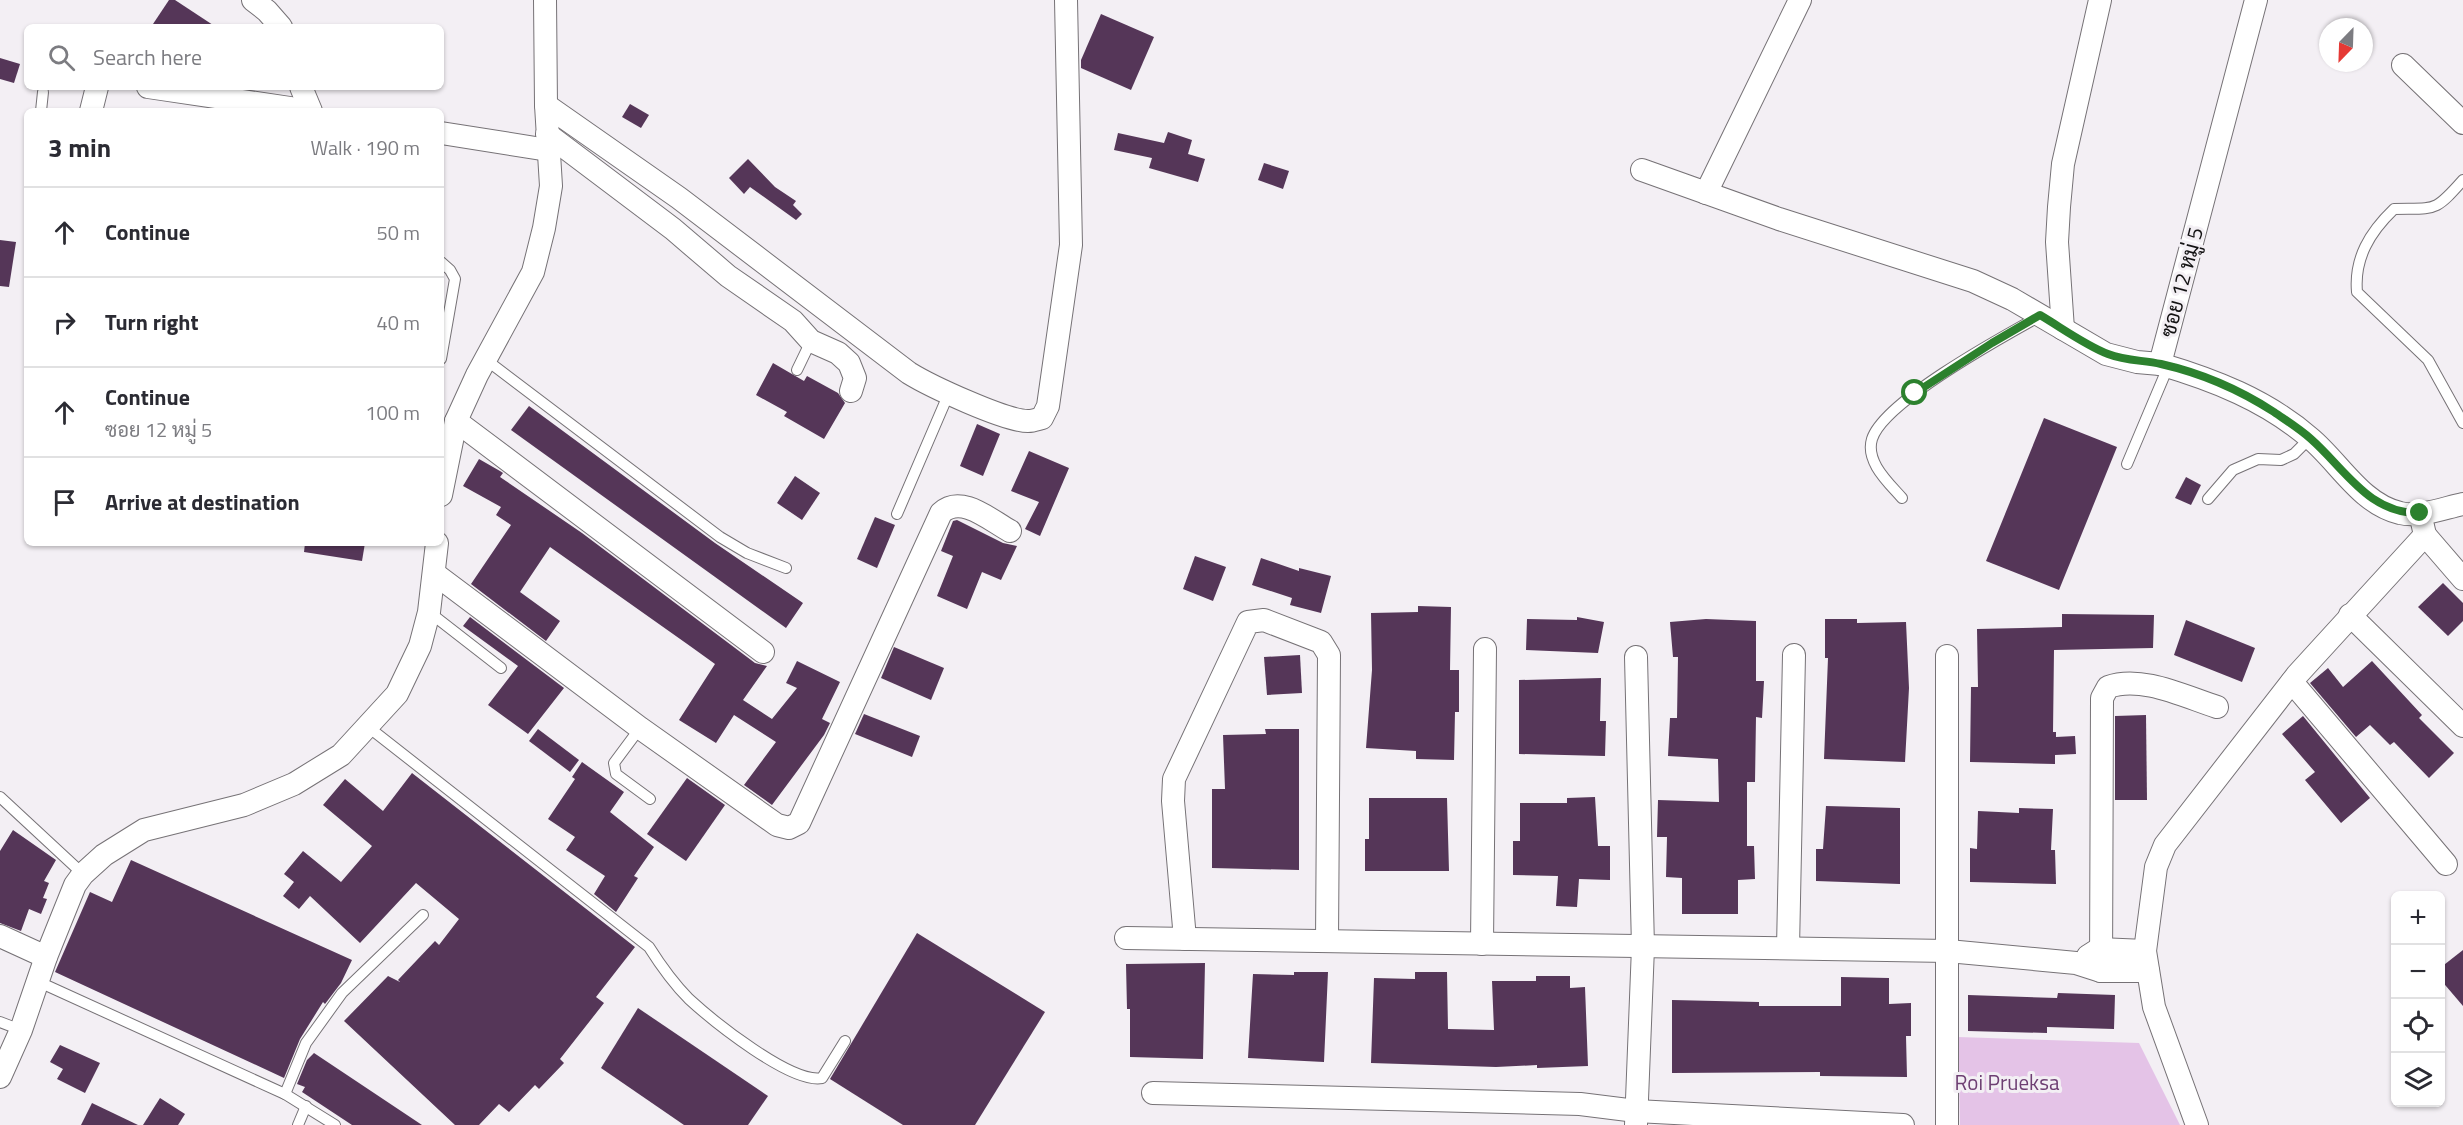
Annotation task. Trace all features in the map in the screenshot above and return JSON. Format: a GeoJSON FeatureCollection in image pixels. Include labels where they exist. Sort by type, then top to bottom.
{"type":"FeatureCollection","features":[{"type":"Feature","properties":{"kind":"street"},"geometry":{"type":"LineString","coordinates":[[253,0],[278,24]]}},
{"type":"Feature","properties":{"kind":"street"},"geometry":{"type":"LineString","coordinates":[[444,480],[456,421],[485,359],[533,272],[544,228],[551,186],[546,105],[544,0]]}},
{"type":"Feature","properties":{"kind":"street"},"geometry":{"type":"LineString","coordinates":[[546,105],[679,198],[896,364],[927,384],[1011,418],[1030,422],[1042,418],[1048,406],[1071,245],[1066,0]]}},
{"type":"Feature","properties":{"kind":"street"},"geometry":{"type":"LineString","coordinates":[[1706,193],[1800,0]]}},
{"type":"Feature","properties":{"kind":"street"},"geometry":{"type":"LineString","coordinates":[[2063,329],[2057,242],[2062,175],[2100,0]]}},
{"type":"Feature","properties":{"kind":"street","name":"ซอย 12 หมู่ 5"},"geometry":{"type":"LineString","coordinates":[[2256,0],[2164,365],[2230,387],[2273,411],[2310,438],[2380,505],[2401,513],[2420,513],[2463,504]]}},
{"type":"Feature","properties":{"kind":"street"},"geometry":{"type":"LineString","coordinates":[[2403,65],[2463,123]]}},
{"type":"Feature","properties":{"kind":"street"},"geometry":{"type":"LineString","coordinates":[[92,108],[96,90]]}},
{"type":"Feature","properties":{"kind":"street"},"geometry":{"type":"LineString","coordinates":[[168,90],[290,108]]}},
{"type":"Feature","properties":{"kind":"street"},"geometry":{"type":"LineString","coordinates":[[303,90],[309,108]]}},
{"type":"Feature","properties":{"kind":"street"},"geometry":{"type":"LineString","coordinates":[[444,133],[548,142],[673,229],[728,276],[793,321],[811,341],[838,353],[849,363],[855,378],[851,391]]}},
{"type":"Feature","properties":{"kind":"street"},"geometry":{"type":"LineString","coordinates":[[1642,170],[1779,219],[1973,281],[2040,315],[2106,354],[2137,362],[2164,365]]}},
{"type":"Feature","properties":{"kind":"street"},"geometry":{"type":"LineString","coordinates":[[456,421],[763,652]]}},
{"type":"Feature","properties":{"kind":"street"},"geometry":{"type":"LineString","coordinates":[[435,574],[640,728],[777,825],[789,828],[799,823],[940,513],[948,506],[960,504],[1010,531]]}},
{"type":"Feature","properties":{"kind":"street"},"geometry":{"type":"LineString","coordinates":[[2420,513],[2425,535],[2463,579]]}},
{"type":"Feature","properties":{"kind":"street"},"geometry":{"type":"LineString","coordinates":[[2197,1125],[2154,1007],[2147,961],[2156,867],[2165,845],[2292,682],[2350,615],[2425,535]]}},
{"type":"Feature","properties":{"kind":"street"},"geometry":{"type":"LineString","coordinates":[[0,1077],[21,1030],[46,957],[75,885],[83,874],[104,855],[144,830],[244,805],[294,784],[341,755],[397,694],[420,646],[429,612],[437,546]]}},
{"type":"Feature","properties":{"kind":"street"},"geometry":{"type":"LineString","coordinates":[[2350,615],[2463,726]]}},
{"type":"Feature","properties":{"kind":"street"},"geometry":{"type":"LineString","coordinates":[[1185,939],[1173,801],[1174,779],[1248,622],[1264,620],[1321,642],[1329,655],[1327,941]]}},
{"type":"Feature","properties":{"kind":"street"},"geometry":{"type":"LineString","coordinates":[[1482,944],[1485,649]]}},
{"type":"Feature","properties":{"kind":"street"},"geometry":{"type":"LineString","coordinates":[[1788,948],[1794,655]]}},
{"type":"Feature","properties":{"kind":"street"},"geometry":{"type":"LineString","coordinates":[[1947,656],[1947,1125]]}},
{"type":"Feature","properties":{"kind":"street"},"geometry":{"type":"LineString","coordinates":[[1636,657],[1643,947],[1636,1118]]}},
{"type":"Feature","properties":{"kind":"street"},"geometry":{"type":"LineString","coordinates":[[2100,960],[2102,698],[2108,687],[2124,681],[2167,690],[2217,706]]}},
{"type":"Feature","properties":{"kind":"street"},"geometry":{"type":"LineString","coordinates":[[2292,682],[2446,864]]}},
{"type":"Feature","properties":{"kind":"street"},"geometry":{"type":"LineString","coordinates":[[0,936],[46,957]]}},
{"type":"Feature","properties":{"kind":"street"},"geometry":{"type":"LineString","coordinates":[[1126,938],[1948,951],[2076,963],[2100,960],[2147,961]]}},
{"type":"Feature","properties":{"kind":"street"},"geometry":{"type":"LineString","coordinates":[[1153,1094],[1580,1104],[1636,1118],[1903,1125]]}},
{"type":"Feature","properties":{"kind":"lane"},"geometry":{"type":"LineString","coordinates":[[41,108],[43,92]]}},
{"type":"Feature","properties":{"kind":"lane"},"geometry":{"type":"LineString","coordinates":[[2463,180],[2443,203],[2429,210],[2394,208],[2376,226],[2356,271],[2357,292],[2428,360],[2463,423]]}},
{"type":"Feature","properties":{"kind":"lane"},"geometry":{"type":"LineString","coordinates":[[444,265],[455,279],[444,342]]}},
{"type":"Feature","properties":{"kind":"lane"},"geometry":{"type":"LineString","coordinates":[[1902,498],[1877,468],[1872,456],[1872,439],[1886,420],[1915,393],[2040,315]]}},
{"type":"Feature","properties":{"kind":"lane"},"geometry":{"type":"LineString","coordinates":[[797,370],[811,341]]}},
{"type":"Feature","properties":{"kind":"lane"},"geometry":{"type":"LineString","coordinates":[[485,359],[720,537],[747,554],[786,568]]}},
{"type":"Feature","properties":{"kind":"lane"},"geometry":{"type":"LineString","coordinates":[[2127,464],[2164,365]]}},
{"type":"Feature","properties":{"kind":"lane"},"geometry":{"type":"LineString","coordinates":[[897,514],[949,393]]}},
{"type":"Feature","properties":{"kind":"lane"},"geometry":{"type":"LineString","coordinates":[[2208,499],[2233,470],[2258,459],[2281,460],[2294,454],[2310,438]]}},
{"type":"Feature","properties":{"kind":"lane"},"geometry":{"type":"LineString","coordinates":[[429,612],[501,668]]}},
{"type":"Feature","properties":{"kind":"lane"},"geometry":{"type":"LineString","coordinates":[[368,726],[649,947],[664,970],[690,999],[789,1072],[812,1080],[822,1078],[845,1041]]}},
{"type":"Feature","properties":{"kind":"lane"},"geometry":{"type":"LineString","coordinates":[[640,728],[614,763],[616,774],[650,799]]}},
{"type":"Feature","properties":{"kind":"lane"},"geometry":{"type":"LineString","coordinates":[[0,797],[83,874]]}},
{"type":"Feature","properties":{"kind":"lane"},"geometry":{"type":"LineString","coordinates":[[285,1094],[306,1043],[342,993],[423,915]]}},
{"type":"Feature","properties":{"kind":"lane"},"geometry":{"type":"LineString","coordinates":[[39,982],[285,1094],[335,1125]]}},
{"type":"Feature","properties":{"kind":"lane"},"geometry":{"type":"LineString","coordinates":[[0,1022],[21,1030]]}},
{"type":"Feature","properties":{"kind":"lane"},"geometry":{"type":"LineString","coordinates":[[298,1125],[306,1106]]}},
{"type":"Feature","properties":{"kind":"green space","name":"Roi Prueksa"},"geometry":{"type":"Polygon","coordinates":[[[1958,1037],[2139,1043],[2180,1125],[1960,1125],[1958,1037]]]}},
{"type":"Feature","properties":{"kind":"building"},"geometry":{"type":"Polygon","coordinates":[[[169,0],[175,0],[211,24],[153,24],[169,0]]]}},
{"type":"Feature","properties":{"kind":"building"},"geometry":{"type":"Polygon","coordinates":[[[1101,14],[1154,37],[1131,90],[1081,68],[1081,60],[1101,14]]]}},
{"type":"Feature","properties":{"kind":"building"},"geometry":{"type":"Polygon","coordinates":[[[0,58],[20,64],[14,83],[0,79],[0,58]]]}},
{"type":"Feature","properties":{"kind":"building"},"geometry":{"type":"Polygon","coordinates":[[[630,104],[649,115],[641,128],[622,117],[630,104]]]}},
{"type":"Feature","properties":{"kind":"building"},"geometry":{"type":"Polygon","coordinates":[[[1168,132],[1192,140],[1188,154],[1205,159],[1198,182],[1149,168],[1152,158],[1114,150],[1118,133],[1164,143],[1168,132]]]}},
{"type":"Feature","properties":{"kind":"building"},"geometry":{"type":"Polygon","coordinates":[[[748,159],[775,187],[796,201],[793,205],[802,214],[796,220],[750,187],[744,194],[729,178],[748,159]]]}},
{"type":"Feature","properties":{"kind":"building"},"geometry":{"type":"Polygon","coordinates":[[[1264,163],[1289,171],[1283,189],[1258,180],[1264,163]]]}},
{"type":"Feature","properties":{"kind":"building"},"geometry":{"type":"Polygon","coordinates":[[[0,240],[16,242],[9,287],[0,286],[0,240]]]}},
{"type":"Feature","properties":{"kind":"building"},"geometry":{"type":"Polygon","coordinates":[[[773,363],[804,381],[807,376],[838,393],[845,403],[824,439],[784,416],[787,412],[756,395],[773,363]]]}},
{"type":"Feature","properties":{"kind":"building"},"geometry":{"type":"Polygon","coordinates":[[[529,406],[715,543],[803,603],[786,628],[511,430],[529,406]]]}},
{"type":"Feature","properties":{"kind":"building"},"geometry":{"type":"Polygon","coordinates":[[[2044,418],[2117,447],[2059,590],[1986,561],[2044,418]]]}},
{"type":"Feature","properties":{"kind":"building"},"geometry":{"type":"Polygon","coordinates":[[[977,424],[1000,434],[983,476],[960,466],[977,424]]]}},
{"type":"Feature","properties":{"kind":"building"},"geometry":{"type":"Polygon","coordinates":[[[1029,451],[1069,468],[1040,536],[1025,529],[1039,502],[1011,491],[1029,451]]]}},
{"type":"Feature","properties":{"kind":"building"},"geometry":{"type":"Polygon","coordinates":[[[479,459],[503,473],[500,477],[582,533],[755,663],[767,666],[743,700],[772,719],[797,688],[786,683],[797,661],[840,682],[822,719],[830,723],[824,735],[772,805],[744,785],[776,742],[734,715],[716,743],[679,720],[715,664],[550,547],[520,592],[560,621],[546,641],[471,584],[511,525],[496,515],[501,507],[463,486],[479,459]]]}},
{"type":"Feature","properties":{"kind":"building"},"geometry":{"type":"Polygon","coordinates":[[[795,476],[820,493],[802,520],[777,503],[795,476]]]}},
{"type":"Feature","properties":{"kind":"building"},"geometry":{"type":"Polygon","coordinates":[[[2186,477],[2201,485],[2191,505],[2175,498],[2186,477]]]}},
{"type":"Feature","properties":{"kind":"building"},"geometry":{"type":"Polygon","coordinates":[[[875,517],[895,525],[877,568],[857,559],[875,517]]]}},
{"type":"Feature","properties":{"kind":"building"},"geometry":{"type":"Polygon","coordinates":[[[957,520],[1003,543],[1017,546],[1001,580],[982,572],[967,609],[937,596],[953,556],[941,551],[953,521],[957,520]]]}},
{"type":"Feature","properties":{"kind":"building"},"geometry":{"type":"Polygon","coordinates":[[[305,546],[364,546],[362,561],[304,552],[305,546]]]}},
{"type":"Feature","properties":{"kind":"building"},"geometry":{"type":"Polygon","coordinates":[[[1195,556],[1226,567],[1213,601],[1183,589],[1195,556]]]}},
{"type":"Feature","properties":{"kind":"building"},"geometry":{"type":"Polygon","coordinates":[[[1261,558],[1299,571],[1299,568],[1331,576],[1321,613],[1290,605],[1292,598],[1252,585],[1261,558]]]}},
{"type":"Feature","properties":{"kind":"building"},"geometry":{"type":"Polygon","coordinates":[[[2443,583],[2463,603],[2463,621],[2448,636],[2418,607],[2443,583]]]}},
{"type":"Feature","properties":{"kind":"building"},"geometry":{"type":"Polygon","coordinates":[[[1418,606],[1451,607],[1450,670],[1459,670],[1459,712],[1455,712],[1454,760],[1416,759],[1416,751],[1366,748],[1372,670],[1371,613],[1418,612],[1418,606]]]}},
{"type":"Feature","properties":{"kind":"building"},"geometry":{"type":"Polygon","coordinates":[[[2062,614],[2154,615],[2153,648],[2054,650],[2053,732],[2056,732],[2056,737],[2075,736],[2076,754],[2055,755],[2055,764],[1970,762],[1971,687],[1978,687],[1977,629],[2062,627],[2062,614]]]}},
{"type":"Feature","properties":{"kind":"building"},"geometry":{"type":"Polygon","coordinates":[[[470,617],[564,688],[528,734],[488,705],[518,666],[463,626],[470,617]]]}},
{"type":"Feature","properties":{"kind":"building"},"geometry":{"type":"Polygon","coordinates":[[[1577,617],[1604,622],[1598,653],[1526,650],[1527,619],[1577,620],[1577,617]]]}},
{"type":"Feature","properties":{"kind":"building"},"geometry":{"type":"Polygon","coordinates":[[[1706,619],[1756,621],[1756,681],[1764,681],[1762,718],[1756,717],[1755,782],[1747,782],[1747,846],[1754,846],[1755,879],[1738,880],[1738,914],[1682,914],[1682,878],[1666,877],[1667,837],[1657,837],[1658,800],[1719,802],[1718,759],[1668,756],[1670,718],[1677,718],[1678,657],[1673,657],[1670,622],[1706,619]]]}},
{"type":"Feature","properties":{"kind":"building"},"geometry":{"type":"Polygon","coordinates":[[[1825,619],[1857,619],[1857,623],[1906,622],[1909,688],[1905,762],[1824,759],[1828,658],[1825,658],[1825,619]]]}},
{"type":"Feature","properties":{"kind":"building"},"geometry":{"type":"Polygon","coordinates":[[[2186,620],[2255,648],[2242,682],[2174,655],[2186,620]]]}},
{"type":"Feature","properties":{"kind":"building"},"geometry":{"type":"Polygon","coordinates":[[[894,647],[944,668],[931,700],[881,678],[894,647]]]}},
{"type":"Feature","properties":{"kind":"building"},"geometry":{"type":"Polygon","coordinates":[[[1300,655],[1302,693],[1267,695],[1264,657],[1300,655]]]}},
{"type":"Feature","properties":{"kind":"building"},"geometry":{"type":"Polygon","coordinates":[[[2372,661],[2422,715],[2419,718],[2454,753],[2429,778],[2394,742],[2390,745],[2370,725],[2356,737],[2310,683],[2328,668],[2343,687],[2372,661]]]}},
{"type":"Feature","properties":{"kind":"building"},"geometry":{"type":"Polygon","coordinates":[[[1601,678],[1600,721],[1606,721],[1605,756],[1519,754],[1519,680],[1601,678]]]}},
{"type":"Feature","properties":{"kind":"building"},"geometry":{"type":"Polygon","coordinates":[[[864,714],[920,736],[912,757],[855,734],[864,714]]]}},
{"type":"Feature","properties":{"kind":"building"},"geometry":{"type":"Polygon","coordinates":[[[2146,715],[2147,800],[2115,800],[2115,716],[2146,715]]]}},
{"type":"Feature","properties":{"kind":"building"},"geometry":{"type":"Polygon","coordinates":[[[2303,716],[2370,798],[2341,823],[2305,780],[2315,772],[2282,734],[2303,716]]]}},
{"type":"Feature","properties":{"kind":"building"},"geometry":{"type":"Polygon","coordinates":[[[538,729],[579,760],[570,772],[529,741],[538,729]]]}},
{"type":"Feature","properties":{"kind":"building"},"geometry":{"type":"Polygon","coordinates":[[[1265,729],[1299,729],[1299,870],[1212,868],[1212,789],[1225,789],[1223,735],[1266,734],[1265,729]]]}},
{"type":"Feature","properties":{"kind":"building"},"geometry":{"type":"Polygon","coordinates":[[[582,762],[624,792],[610,812],[654,847],[634,876],[638,878],[616,912],[594,894],[605,876],[566,850],[575,837],[548,819],[575,779],[572,777],[582,762]]]}},
{"type":"Feature","properties":{"kind":"building"},"geometry":{"type":"Polygon","coordinates":[[[412,773],[635,947],[596,997],[604,1003],[560,1059],[564,1063],[539,1089],[535,1085],[509,1112],[499,1104],[479,1125],[455,1125],[344,1021],[388,976],[400,982],[398,980],[435,941],[439,945],[459,919],[416,883],[360,943],[310,896],[299,909],[283,896],[294,882],[284,874],[303,851],[341,882],[372,846],[323,805],[345,779],[383,811],[412,773]]]}},
{"type":"Feature","properties":{"kind":"building"},"geometry":{"type":"Polygon","coordinates":[[[687,778],[725,805],[686,861],[647,834],[687,778]]]}},
{"type":"Feature","properties":{"kind":"building"},"geometry":{"type":"Polygon","coordinates":[[[1595,797],[1598,846],[1610,846],[1610,880],[1579,879],[1577,907],[1556,906],[1558,876],[1513,875],[1513,841],[1520,841],[1520,803],[1567,803],[1567,798],[1595,797]]]}},
{"type":"Feature","properties":{"kind":"building"},"geometry":{"type":"Polygon","coordinates":[[[1369,798],[1447,798],[1449,871],[1365,871],[1365,839],[1369,839],[1369,798]]]}},
{"type":"Feature","properties":{"kind":"building"},"geometry":{"type":"Polygon","coordinates":[[[1826,806],[1900,808],[1900,884],[1816,881],[1816,849],[1823,849],[1826,806]]]}},
{"type":"Feature","properties":{"kind":"building"},"geometry":{"type":"Polygon","coordinates":[[[2019,808],[2053,809],[2051,850],[2055,850],[2056,884],[1970,882],[1970,848],[1977,849],[1978,811],[2019,813],[2019,808]]]}},
{"type":"Feature","properties":{"kind":"building"},"geometry":{"type":"Polygon","coordinates":[[[13,830],[56,860],[44,881],[49,883],[43,898],[47,899],[41,914],[29,909],[21,931],[0,923],[0,851],[13,830]]]}},
{"type":"Feature","properties":{"kind":"building"},"geometry":{"type":"Polygon","coordinates":[[[131,860],[352,960],[341,983],[325,1004],[323,1002],[300,1039],[284,1078],[55,972],[90,892],[112,902],[131,860]]]}},
{"type":"Feature","properties":{"kind":"building"},"geometry":{"type":"Polygon","coordinates":[[[917,933],[1045,1012],[975,1125],[903,1125],[830,1079],[917,933]]]}},
{"type":"Feature","properties":{"kind":"building"},"geometry":{"type":"Polygon","coordinates":[[[2463,950],[2463,1006],[2445,985],[2445,964],[2463,950]]]}},
{"type":"Feature","properties":{"kind":"building"},"geometry":{"type":"Polygon","coordinates":[[[1205,963],[1203,1059],[1130,1057],[1130,1009],[1127,1009],[1126,964],[1205,963]]]}},
{"type":"Feature","properties":{"kind":"building"},"geometry":{"type":"Polygon","coordinates":[[[1294,972],[1328,972],[1324,1062],[1248,1058],[1253,974],[1294,975],[1294,972]]]}},
{"type":"Feature","properties":{"kind":"building"},"geometry":{"type":"Polygon","coordinates":[[[1415,972],[1447,972],[1448,1029],[1494,1030],[1492,981],[1536,981],[1536,976],[1570,976],[1570,988],[1585,987],[1588,1066],[1537,1068],[1537,1065],[1496,1067],[1371,1063],[1374,978],[1415,979],[1415,972]]]}},
{"type":"Feature","properties":{"kind":"building"},"geometry":{"type":"Polygon","coordinates":[[[1841,977],[1889,978],[1889,1004],[1911,1003],[1911,1036],[1906,1036],[1907,1077],[1820,1076],[1820,1072],[1672,1073],[1672,1000],[1759,1002],[1759,1006],[1841,1006],[1841,977]]]}},
{"type":"Feature","properties":{"kind":"building"},"geometry":{"type":"Polygon","coordinates":[[[2058,993],[2115,995],[2114,1029],[2047,1027],[2047,1033],[1968,1031],[1968,995],[2057,998],[2058,993]]]}},
{"type":"Feature","properties":{"kind":"building"},"geometry":{"type":"Polygon","coordinates":[[[638,1008],[768,1096],[748,1125],[684,1125],[601,1068],[638,1008]]]}},
{"type":"Feature","properties":{"kind":"building"},"geometry":{"type":"Polygon","coordinates":[[[60,1045],[100,1063],[85,1093],[57,1079],[63,1069],[50,1062],[60,1045]]]}},
{"type":"Feature","properties":{"kind":"building"},"geometry":{"type":"Polygon","coordinates":[[[314,1053],[422,1125],[352,1125],[302,1092],[305,1087],[297,1084],[307,1060],[314,1053]]]}},
{"type":"Feature","properties":{"kind":"building"},"geometry":{"type":"Polygon","coordinates":[[[160,1098],[185,1114],[178,1125],[143,1125],[160,1098]]]}},
{"type":"Feature","properties":{"kind":"building"},"geometry":{"type":"Polygon","coordinates":[[[92,1103],[138,1125],[81,1125],[92,1103]]]}},
{"type":"Feature","properties":{"kind":"route"},"geometry":{"type":"LineString","coordinates":[[1915,393],[2040,315],[2106,354],[2137,362],[2160,364],[2230,387],[2273,411],[2310,438],[2380,505],[2401,513],[2420,513]]}}]}
